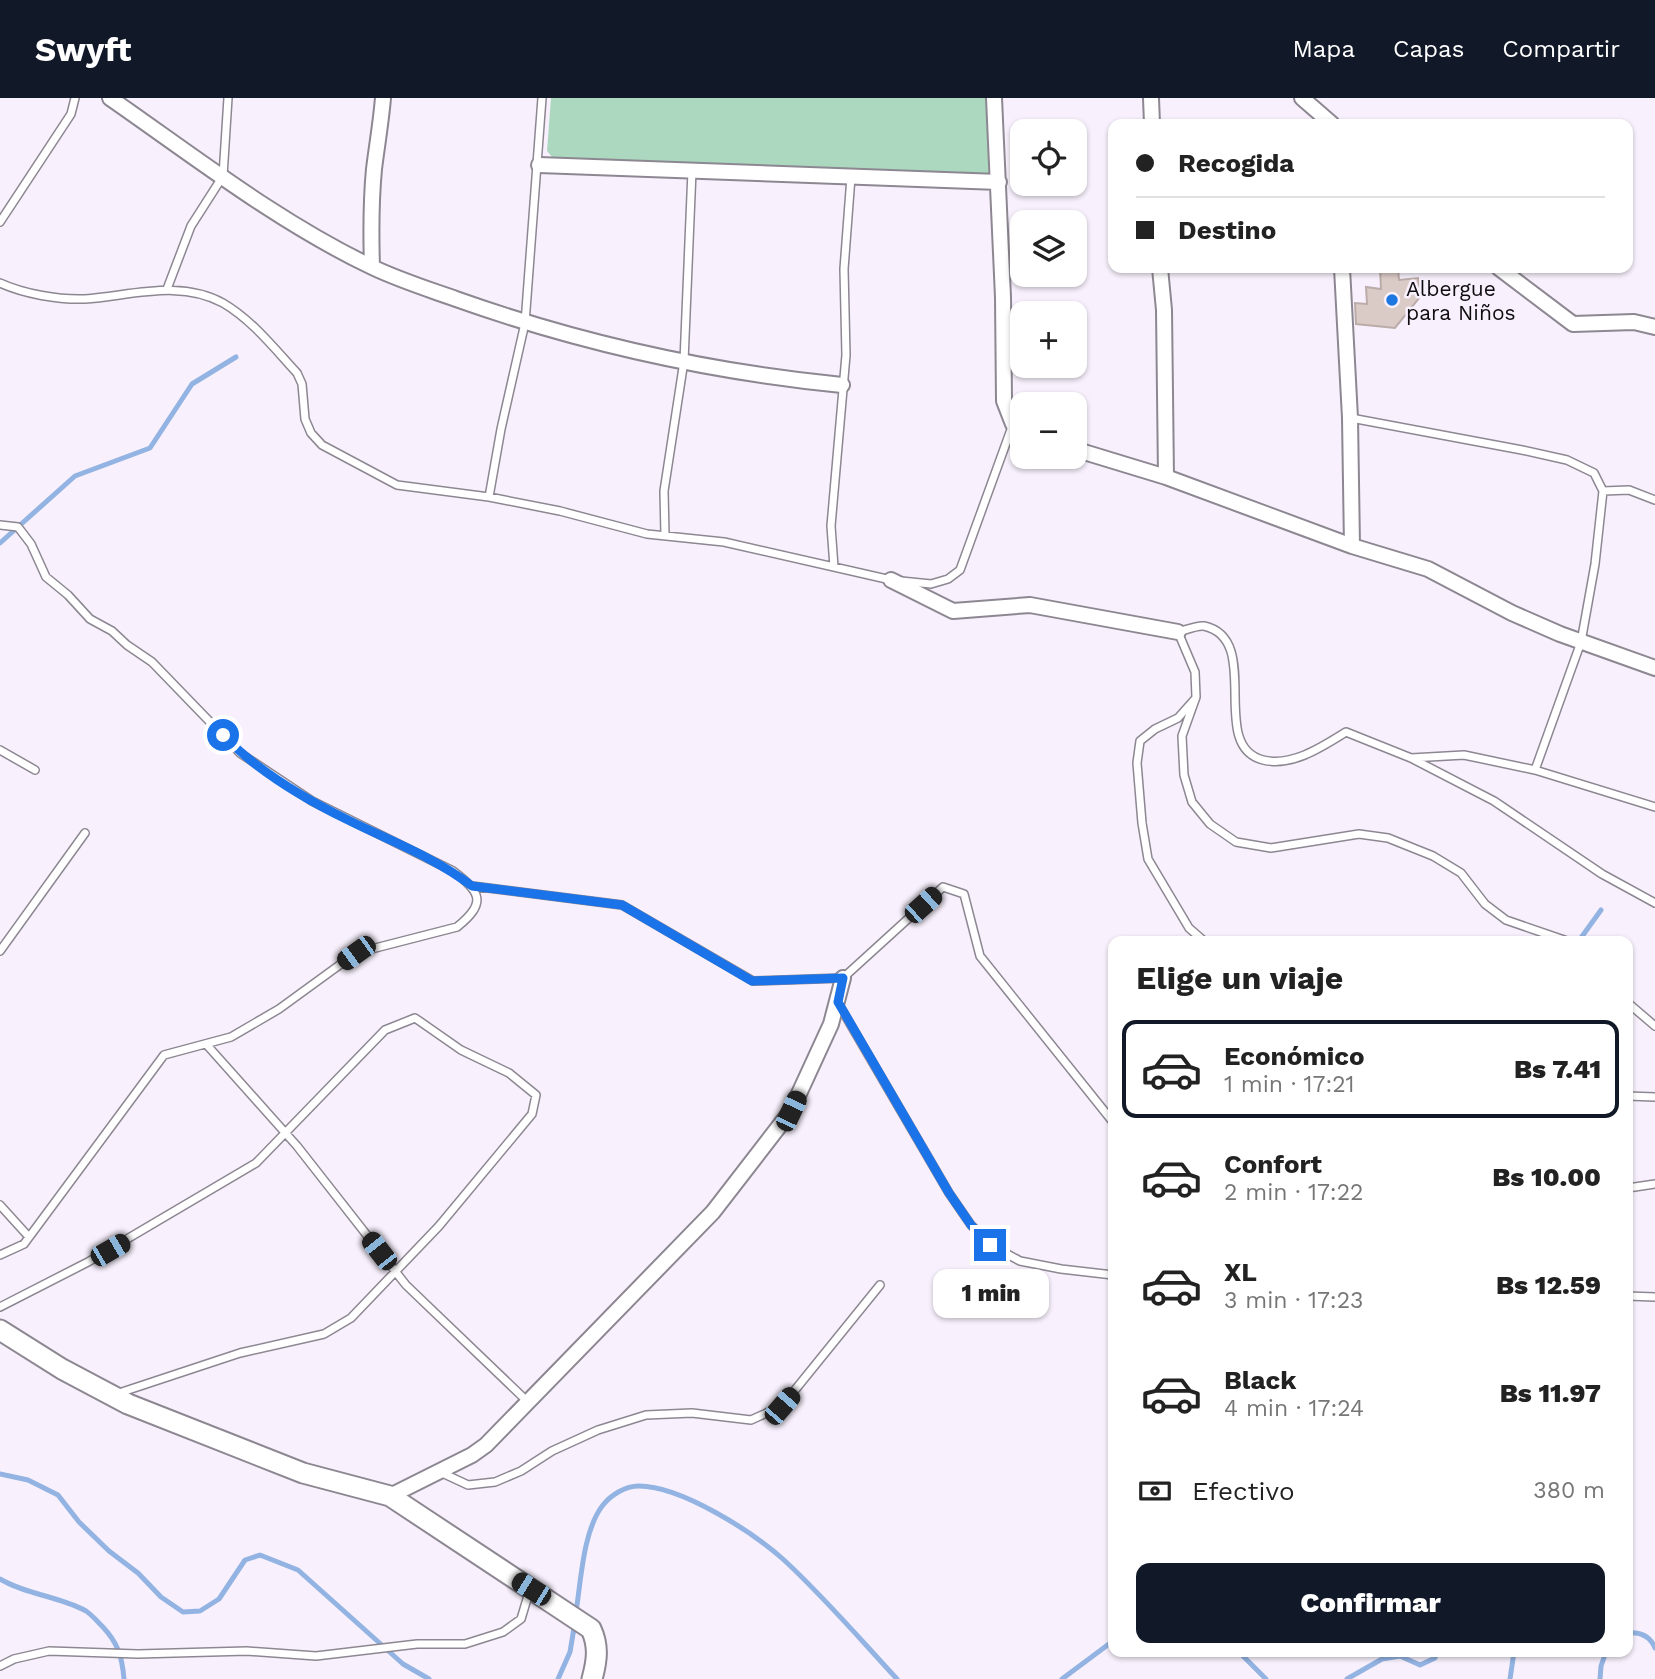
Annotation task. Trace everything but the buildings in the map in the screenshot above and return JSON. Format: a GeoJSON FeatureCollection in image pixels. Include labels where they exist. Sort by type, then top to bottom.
{"type":"FeatureCollection","features":[{"type":"Feature","properties":{"kind":"street"},"geometry":{"type":"LineString","coordinates":[[110,98],[263,206],[372,267],[525,323],[684,361],[769,377],[842,385]]}},
{"type":"Feature","properties":{"kind":"street"},"geometry":{"type":"LineString","coordinates":[[372,267],[374,168],[383,98]]}},
{"type":"Feature","properties":{"kind":"street"},"geometry":{"type":"LineString","coordinates":[[994,98],[999,182],[1004,401],[1010,413]]}},
{"type":"Feature","properties":{"kind":"street"},"geometry":{"type":"LineString","coordinates":[[1151,98],[1152,119]]}},
{"type":"Feature","properties":{"kind":"street"},"geometry":{"type":"LineString","coordinates":[[1302,98],[1326,119]]}},
{"type":"Feature","properties":{"kind":"street"},"geometry":{"type":"LineString","coordinates":[[539,164],[999,182]]}},
{"type":"Feature","properties":{"kind":"street"},"geometry":{"type":"LineString","coordinates":[[1160,273],[1164,310],[1166,477]]}},
{"type":"Feature","properties":{"kind":"street"},"geometry":{"type":"LineString","coordinates":[[1342,273],[1350,418],[1352,546]]}},
{"type":"Feature","properties":{"kind":"street"},"geometry":{"type":"LineString","coordinates":[[1506,273],[1573,324],[1634,322],[1655,327]]}},
{"type":"Feature","properties":{"kind":"street"},"geometry":{"type":"LineString","coordinates":[[1087,453],[1166,477],[1352,546],[1428,569],[1512,613],[1581,642],[1655,668]]}},
{"type":"Feature","properties":{"kind":"street"},"geometry":{"type":"LineString","coordinates":[[891,580],[953,611],[1030,605],[1178,632]]}},
{"type":"Feature","properties":{"kind":"street"},"geometry":{"type":"LineString","coordinates":[[390,1496],[472,1455],[486,1445],[713,1212],[791,1111],[820,1050],[838,1002],[843,978]]}},
{"type":"Feature","properties":{"kind":"street"},"geometry":{"type":"LineString","coordinates":[[0,1330],[62,1369],[128,1404],[303,1473],[390,1496],[591,1629],[596,1640],[597,1653],[592,1679]]}},
{"type":"Feature","properties":{"kind":"lane"},"geometry":{"type":"LineString","coordinates":[[0,222],[71,114],[75,98]]}},
{"type":"Feature","properties":{"kind":"lane"},"geometry":{"type":"LineString","coordinates":[[167,289],[191,226],[223,176],[228,98]]}},
{"type":"Feature","properties":{"kind":"lane"},"geometry":{"type":"LineString","coordinates":[[489,497],[525,323],[542,98]]}},
{"type":"Feature","properties":{"kind":"lane"},"geometry":{"type":"LineString","coordinates":[[665,536],[664,491],[684,361],[692,171]]}},
{"type":"Feature","properties":{"kind":"lane"},"geometry":{"type":"LineString","coordinates":[[834,567],[831,526],[846,355],[844,269],[851,177]]}},
{"type":"Feature","properties":{"kind":"lane"},"geometry":{"type":"LineString","coordinates":[[0,283],[48,296],[81,299],[167,289],[190,291],[220,301],[244,316],[297,373],[302,384],[305,419],[311,433],[322,444],[397,485],[489,497],[560,511],[647,534],[724,542],[891,580],[930,583],[948,579],[960,570],[1010,445]]}},
{"type":"Feature","properties":{"kind":"lane"},"geometry":{"type":"LineString","coordinates":[[1350,418],[1567,460],[1594,473],[1603,491],[1595,564],[1581,642],[1535,771]]}},
{"type":"Feature","properties":{"kind":"lane"},"geometry":{"type":"LineString","coordinates":[[1603,491],[1629,490],[1655,500]]}},
{"type":"Feature","properties":{"kind":"lane"},"geometry":{"type":"LineString","coordinates":[[0,525],[18,527],[31,544],[46,577],[68,594],[90,619],[112,631],[152,662],[240,753],[312,801],[414,850],[453,872],[472,886],[478,898],[477,907],[470,917],[457,927],[356,953],[279,1009],[231,1037],[164,1055],[24,1244],[0,1255]]}},
{"type":"Feature","properties":{"kind":"lane"},"geometry":{"type":"LineString","coordinates":[[1553,936],[1507,920],[1485,904],[1461,873],[1433,856],[1388,838],[1359,834],[1271,848],[1236,842],[1210,824],[1192,802],[1184,775],[1182,736],[1196,697],[1195,672],[1178,632],[1202,625],[1216,631],[1228,641],[1234,670],[1240,744],[1254,758],[1275,763],[1296,758],[1346,732],[1411,758],[1494,802],[1602,874],[1655,903]]}},
{"type":"Feature","properties":{"kind":"lane"},"geometry":{"type":"LineString","coordinates":[[1196,697],[1178,718],[1155,729],[1140,741],[1137,763],[1148,859],[1189,928],[1198,936]]}},
{"type":"Feature","properties":{"kind":"lane"},"geometry":{"type":"LineString","coordinates":[[0,750],[35,770]]}},
{"type":"Feature","properties":{"kind":"lane"},"geometry":{"type":"LineString","coordinates":[[1411,758],[1464,755],[1535,771],[1655,807]]}},
{"type":"Feature","properties":{"kind":"lane"},"geometry":{"type":"LineString","coordinates":[[0,951],[85,833]]}},
{"type":"Feature","properties":{"kind":"lane"},"geometry":{"type":"LineString","coordinates":[[472,886],[622,905],[752,981],[843,978],[943,887],[964,894],[981,956],[1108,1116]]}},
{"type":"Feature","properties":{"kind":"lane"},"geometry":{"type":"LineString","coordinates":[[838,1002],[949,1193],[971,1225],[990,1245],[1020,1261],[1108,1274]]}},
{"type":"Feature","properties":{"kind":"lane"},"geometry":{"type":"LineString","coordinates":[[1633,1007],[1655,1026]]}},
{"type":"Feature","properties":{"kind":"lane"},"geometry":{"type":"LineString","coordinates":[[0,1307],[88,1262],[256,1163],[385,1030],[415,1018],[461,1050],[509,1073],[536,1095],[532,1114],[439,1226],[351,1318],[324,1334],[240,1353],[113,1396]]}},
{"type":"Feature","properties":{"kind":"lane"},"geometry":{"type":"LineString","coordinates":[[206,1044],[286,1133],[406,1285],[529,1402]]}},
{"type":"Feature","properties":{"kind":"lane"},"geometry":{"type":"LineString","coordinates":[[1633,1096],[1655,1097]]}},
{"type":"Feature","properties":{"kind":"lane"},"geometry":{"type":"LineString","coordinates":[[1633,1187],[1655,1184]]}},
{"type":"Feature","properties":{"kind":"lane"},"geometry":{"type":"LineString","coordinates":[[0,1205],[29,1237]]}},
{"type":"Feature","properties":{"kind":"lane"},"geometry":{"type":"LineString","coordinates":[[438,1471],[468,1485],[495,1482],[598,1430],[646,1415],[692,1413],[751,1420],[782,1406],[880,1285]]}},
{"type":"Feature","properties":{"kind":"lane"},"geometry":{"type":"LineString","coordinates":[[1633,1296],[1655,1297]]}},
{"type":"Feature","properties":{"kind":"lane"},"geometry":{"type":"LineString","coordinates":[[0,1666],[14,1658],[48,1651],[138,1654],[247,1651],[316,1656],[417,1644],[465,1644],[503,1632],[521,1619],[531,1589]]}},
{"type":"Feature","properties":{"kind":"green space"},"geometry":{"type":"Polygon","coordinates":[[[551,98],[988,98],[992,166],[988,174],[981,176],[553,158],[547,151],[551,98]]]}},
{"type":"Feature","properties":{"kind":"waterway"},"geometry":{"type":"LineString","coordinates":[[0,543],[75,476],[150,448],[192,384],[236,357]]}},
{"type":"Feature","properties":{"kind":"waterway"},"geometry":{"type":"LineString","coordinates":[[1582,936],[1601,910]]}},
{"type":"Feature","properties":{"kind":"waterway"},"geometry":{"type":"LineString","coordinates":[[0,1474],[28,1480],[58,1495],[79,1522],[109,1551],[138,1573],[161,1597],[183,1612],[200,1611],[219,1599],[245,1560],[260,1555],[298,1570],[403,1664],[429,1679]]}},
{"type":"Feature","properties":{"kind":"waterway"},"geometry":{"type":"LineString","coordinates":[[576,1612],[587,1542],[603,1505],[624,1489],[639,1486],[656,1488],[716,1512],[771,1549],[842,1618],[897,1679]]}},
{"type":"Feature","properties":{"kind":"waterway"},"geometry":{"type":"LineString","coordinates":[[0,1579],[21,1589],[76,1606],[88,1613],[115,1644],[124,1679]]}},
{"type":"Feature","properties":{"kind":"waterway"},"geometry":{"type":"LineString","coordinates":[[558,1679],[570,1652],[575,1622]]}},
{"type":"Feature","properties":{"kind":"waterway"},"geometry":{"type":"LineString","coordinates":[[1633,1633],[1650,1640],[1655,1648]]}},
{"type":"Feature","properties":{"kind":"waterway"},"geometry":{"type":"LineString","coordinates":[[1062,1679],[1108,1645]]}},
{"type":"Feature","properties":{"kind":"waterway"},"geometry":{"type":"LineString","coordinates":[[1244,1657],[1266,1679]]}},
{"type":"Feature","properties":{"kind":"waterway"},"geometry":{"type":"LineString","coordinates":[[1347,1679],[1382,1659],[1394,1657]]}},
{"type":"Feature","properties":{"kind":"waterway"},"geometry":{"type":"LineString","coordinates":[[1402,1657],[1420,1665],[1435,1657]]}},
{"type":"Feature","properties":{"kind":"waterway"},"geometry":{"type":"LineString","coordinates":[[1510,1679],[1513,1657]]}},
{"type":"Feature","properties":{"kind":"waterway"},"geometry":{"type":"LineString","coordinates":[[1600,1679],[1604,1657]]}},
{"type":"Feature","properties":{"kind":"place","name":"Albergue para Niños"},"geometry":{"type":"Point","coordinates":[1392,300]}},
{"type":"Feature","properties":{"kind":"route"},"geometry":{"type":"LineString","coordinates":[[223,735],[240,753],[265,772],[312,801],[414,850],[472,886],[622,905],[752,981],[843,978],[838,1002],[949,1193],[971,1225],[990,1245]]}}]}
